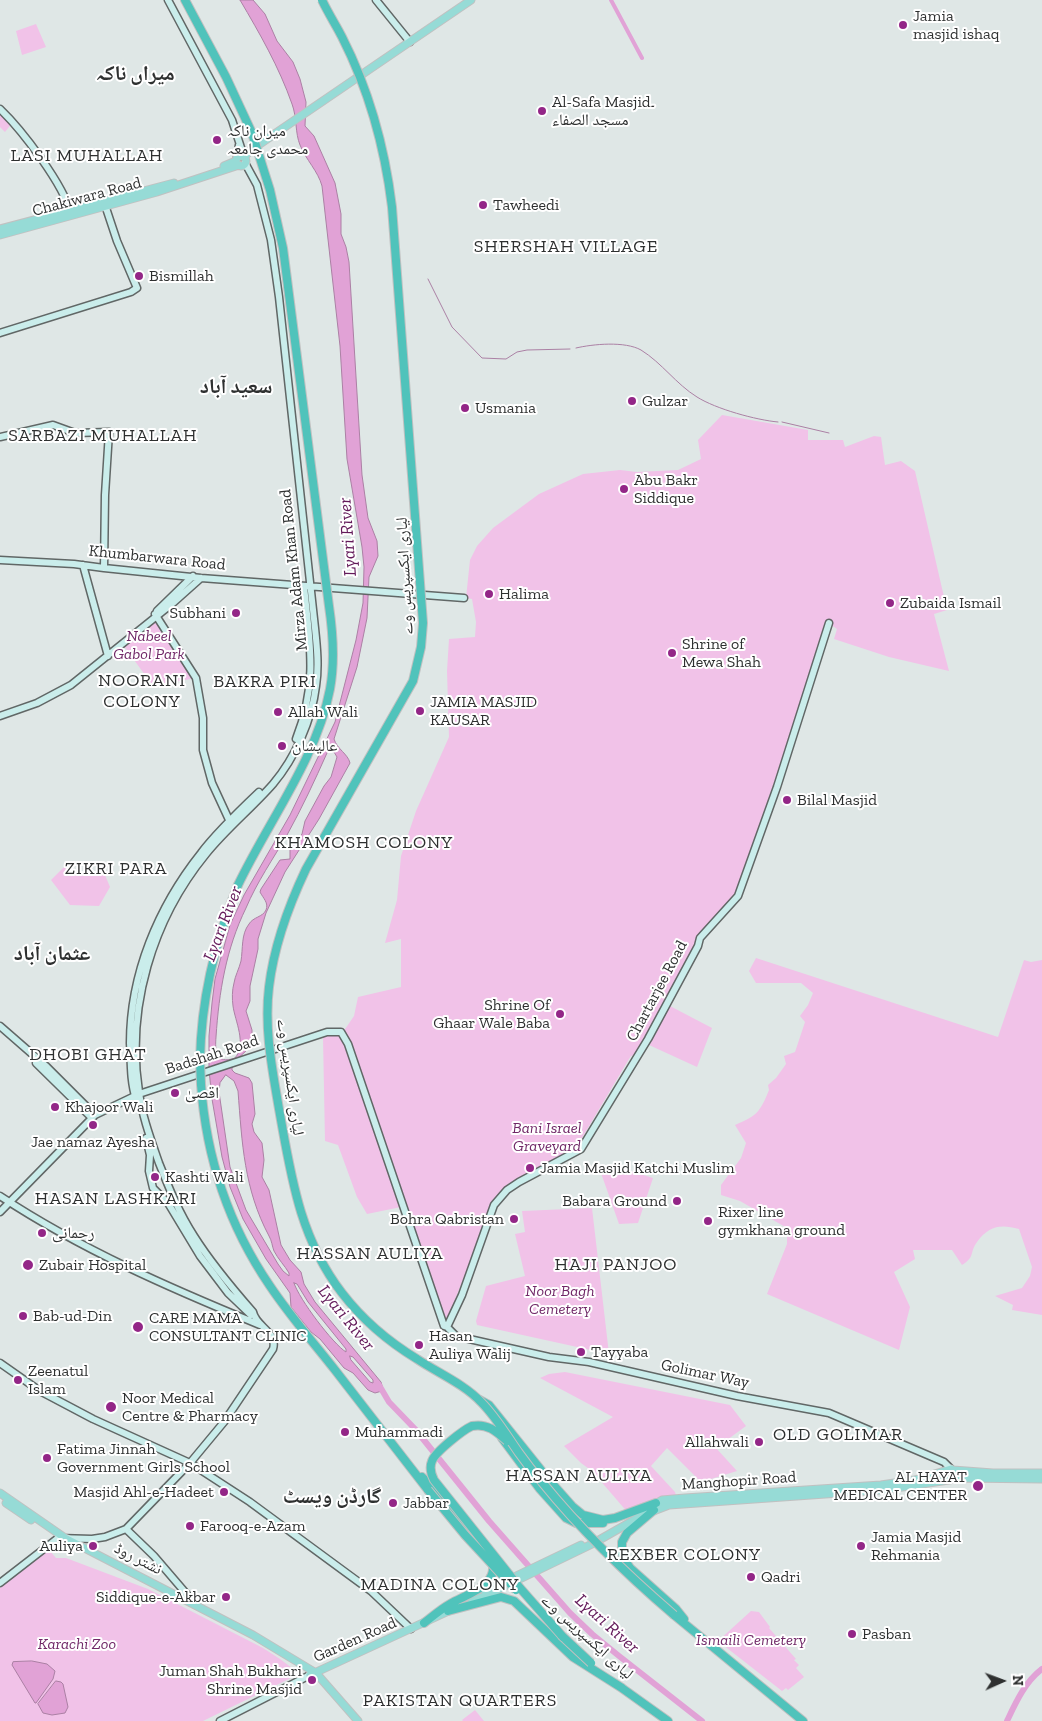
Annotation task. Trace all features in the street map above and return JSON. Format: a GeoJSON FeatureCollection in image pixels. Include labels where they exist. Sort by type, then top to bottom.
{"type":"FeatureCollection","features":[{"type":"Feature","properties":{"kind":"highway","name":"لیاری ایکسپریس وے"},"geometry":{"type":"LineString","coordinates":[[185,0],[226,77],[247,122],[264,167],[276,213],[287,272],[333,647],[330,688],[317,734],[288,792],[250,860],[234,895],[212,964],[204,1001],[200,1061],[204,1118],[215,1169],[228,1209],[268,1285],[464,1535],[563,1637],[622,1688],[668,1721]]}},
{"type":"Feature","properties":{"kind":"highway","name":"لیاری ایکسپریس وے"},"geometry":{"type":"LineString","coordinates":[[322,0],[343,38],[366,93],[378,132],[388,177],[392,207],[423,623],[421,647],[413,681],[292,898],[273,960],[268,996],[268,1040],[293,1189],[300,1213],[320,1259],[342,1293],[369,1322],[415,1358],[462,1386],[480,1400],[544,1485],[587,1533],[637,1583],[803,1721]]}},
{"type":"Feature","properties":{"kind":"highway"},"geometry":{"type":"LineString","coordinates":[[480,1400],[489,1405],[549,1480],[572,1506],[583,1515],[603,1520],[655,1507]]}},
{"type":"Feature","properties":{"kind":"highway"},"geometry":{"type":"LineString","coordinates":[[431,1485],[428,1468],[430,1461],[472,1426],[484,1425],[496,1430],[520,1455]]}},
{"type":"Feature","properties":{"kind":"highway"},"geometry":{"type":"LineString","coordinates":[[496,1430],[540,1489],[566,1518],[576,1523],[598,1524],[609,1522],[635,1511]]}},
{"type":"Feature","properties":{"kind":"highway"},"geometry":{"type":"LineString","coordinates":[[434,1456],[430,1468],[434,1480],[520,1588],[563,1637]]}},
{"type":"Feature","properties":{"kind":"highway"},"geometry":{"type":"LineString","coordinates":[[406,1462],[431,1485],[490,1556],[493,1567],[490,1578],[482,1587],[448,1604],[424,1623]]}},
{"type":"Feature","properties":{"kind":"highway"},"geometry":{"type":"LineString","coordinates":[[655,1507],[626,1532],[622,1542],[624,1559],[630,1568],[676,1609],[691,1628]]}},
{"type":"Feature","properties":{"kind":"highway"},"geometry":{"type":"LineString","coordinates":[[448,1611],[501,1597],[509,1598],[573,1657],[622,1688]]}},
{"type":"Feature","properties":{"kind":"main road","name":"Mirza Adam Khan Road"},"geometry":{"type":"LineString","coordinates":[[168,0],[232,120],[239,142],[241,160],[257,185],[271,240],[279,297],[317,665],[316,687],[310,714],[297,747],[278,777],[207,853],[186,882],[164,923],[149,959],[136,1018],[137,1095],[167,1182],[182,1214],[202,1248],[223,1278],[253,1312],[261,1326],[273,1337],[275,1344],[232,1411],[190,1463]]}},
{"type":"Feature","properties":{"kind":"main road"},"geometry":{"type":"LineString","coordinates":[[376,0],[410,42]]}},
{"type":"Feature","properties":{"kind":"main road","name":"Chakiwara Road"},"geometry":{"type":"LineString","coordinates":[[0,235],[105,203],[178,186],[241,160],[249,152],[471,0]]}},
{"type":"Feature","properties":{"kind":"main road"},"geometry":{"type":"LineString","coordinates":[[0,109],[22,133],[58,185],[71,213]]}},
{"type":"Feature","properties":{"kind":"main road"},"geometry":{"type":"LineString","coordinates":[[0,333],[131,292],[137,288],[117,241],[105,203]]}},
{"type":"Feature","properties":{"kind":"main road","name":"Chakiwara Road"},"geometry":{"type":"LineString","coordinates":[[0,229],[71,213]]}},
{"type":"Feature","properties":{"kind":"main road"},"geometry":{"type":"LineString","coordinates":[[0,437],[53,425],[75,433],[109,432],[105,496],[104,568]]}},
{"type":"Feature","properties":{"kind":"main road","name":"Khumbarwara Road"},"geometry":{"type":"LineString","coordinates":[[0,560],[84,565],[201,578],[464,598]]}},
{"type":"Feature","properties":{"kind":"main road"},"geometry":{"type":"LineString","coordinates":[[84,565],[107,654]]}},
{"type":"Feature","properties":{"kind":"main road"},"geometry":{"type":"LineString","coordinates":[[156,614],[193,576]]}},
{"type":"Feature","properties":{"kind":"main road"},"geometry":{"type":"LineString","coordinates":[[0,716],[37,703],[62,691],[201,578]]}},
{"type":"Feature","properties":{"kind":"main road","name":"Mirza Adam Khan Road"},"geometry":{"type":"LineString","coordinates":[[253,1315],[250,1315],[228,1293],[200,1256],[168,1203],[154,1188],[149,1171],[150,1151],[131,1070],[130,1020],[136,986],[149,944],[164,908],[201,852],[276,772],[295,741],[304,718],[312,665],[308,586]]}},
{"type":"Feature","properties":{"kind":"main road"},"geometry":{"type":"LineString","coordinates":[[156,614],[196,678],[203,718],[203,750],[212,783],[230,822]]}},
{"type":"Feature","properties":{"kind":"main road","name":"Chartarjee Road"},"geometry":{"type":"LineString","coordinates":[[447,1327],[462,1295],[494,1205],[507,1190],[519,1182],[582,1148],[648,1039],[698,946],[700,938],[738,896],[777,787],[829,623]]}},
{"type":"Feature","properties":{"kind":"main road"},"geometry":{"type":"LineString","coordinates":[[0,712],[30,702],[56,690],[107,654]]}},
{"type":"Feature","properties":{"kind":"main road"},"geometry":{"type":"LineString","coordinates":[[0,1026],[47,1067],[93,1116]]}},
{"type":"Feature","properties":{"kind":"main road"},"geometry":{"type":"LineString","coordinates":[[0,1031],[15,1042],[93,1116]]}},
{"type":"Feature","properties":{"kind":"main road","name":"Badshah Road"},"geometry":{"type":"LineString","coordinates":[[0,1212],[11,1203],[93,1116],[137,1095],[327,1032],[341,1032],[348,1044],[444,1326],[447,1327]]}},
{"type":"Feature","properties":{"kind":"main road"},"geometry":{"type":"LineString","coordinates":[[0,1196],[108,1259],[261,1326]]}},
{"type":"Feature","properties":{"kind":"main road","name":"Golimar Way"},"geometry":{"type":"LineString","coordinates":[[447,1327],[456,1336],[549,1357],[589,1362],[731,1394],[830,1413],[944,1462],[951,1469]]}},
{"type":"Feature","properties":{"kind":"main road"},"geometry":{"type":"LineString","coordinates":[[0,1363],[40,1391],[92,1419],[190,1463],[250,1502],[371,1590],[411,1629]]}},
{"type":"Feature","properties":{"kind":"main road"},"geometry":{"type":"LineString","coordinates":[[0,1583],[62,1538],[92,1540],[126,1529],[190,1463]]}},
{"type":"Feature","properties":{"kind":"main road"},"geometry":{"type":"LineString","coordinates":[[951,1469],[952,1479]]}},
{"type":"Feature","properties":{"kind":"main road","name":"Manghopir Road"},"geometry":{"type":"LineString","coordinates":[[411,1629],[591,1542],[655,1507],[662,1500],[881,1485],[915,1480],[951,1469],[993,1474],[1042,1473]]}},
{"type":"Feature","properties":{"kind":"main road","name":"Manghopir Road"},"geometry":{"type":"LineString","coordinates":[[655,1507],[882,1490],[952,1479],[1042,1478]]}},
{"type":"Feature","properties":{"kind":"main road","name":"نشتر روڈ"},"geometry":{"type":"LineString","coordinates":[[0,1493],[62,1538],[253,1634],[313,1674],[358,1721]]}},
{"type":"Feature","properties":{"kind":"main road","name":"نشتر روڈ"},"geometry":{"type":"LineString","coordinates":[[0,1499],[62,1538],[212,1616],[313,1674],[353,1721]]}},
{"type":"Feature","properties":{"kind":"main road"},"geometry":{"type":"LineString","coordinates":[[126,1529],[154,1556],[196,1605]]}},
{"type":"Feature","properties":{"kind":"main road","name":"Garden Road"},"geometry":{"type":"LineString","coordinates":[[313,1674],[411,1629]]}},
{"type":"Feature","properties":{"kind":"main road"},"geometry":{"type":"LineString","coordinates":[[220,1721],[313,1674]]}},
{"type":"Feature","properties":{"kind":"green space"},"geometry":{"type":"Polygon","coordinates":[[[36,24],[46,47],[22,55],[16,31],[36,24]]]}},
{"type":"Feature","properties":{"kind":"green space"},"geometry":{"type":"Polygon","coordinates":[[[0,110],[13,122],[5,132],[0,127],[0,110]]]}},
{"type":"Feature","properties":{"kind":"green space","name":"Bani Israel Graveyard"},"geometry":{"type":"Polygon","coordinates":[[[722,415],[808,430],[808,440],[843,440],[845,447],[874,436],[881,437],[885,465],[901,461],[915,471],[947,610],[934,614],[949,671],[889,657],[834,639],[837,629],[830,624],[823,637],[737,892],[697,941],[635,1055],[629,1059],[576,1148],[517,1180],[493,1204],[447,1320],[444,1318],[401,1207],[367,1214],[357,1197],[338,1145],[325,1141],[323,1037],[341,1035],[354,1016],[358,997],[401,987],[401,939],[385,943],[397,900],[401,856],[416,811],[449,737],[447,671],[449,639],[475,637],[476,622],[472,599],[466,598],[470,560],[477,546],[493,528],[539,494],[583,474],[620,470],[637,472],[678,470],[701,459],[698,440],[722,415]]]}},
{"type":"Feature","properties":{"kind":"green space","name":"Nabeel Gabol Park"},"geometry":{"type":"Polygon","coordinates":[[[153,616],[196,678],[153,686],[121,642],[153,616]]]}},
{"type":"Feature","properties":{"kind":"green space"},"geometry":{"type":"Polygon","coordinates":[[[64,867],[74,872],[105,875],[110,887],[99,906],[70,905],[51,880],[64,867]]]}},
{"type":"Feature","properties":{"kind":"green space"},"geometry":{"type":"Polygon","coordinates":[[[756,958],[998,1037],[1024,960],[1031,962],[1042,960],[1042,1315],[1012,1310],[1013,1305],[995,1296],[1022,1288],[1030,1276],[1032,1267],[1019,1229],[1006,1227],[995,1228],[981,1237],[971,1257],[962,1265],[952,1250],[913,1250],[915,1259],[894,1272],[910,1307],[899,1350],[767,1294],[787,1244],[787,1228],[740,1201],[721,1195],[721,1185],[741,1158],[746,1143],[735,1125],[757,1112],[769,1090],[768,1085],[776,1078],[786,1064],[784,1056],[795,1052],[805,1022],[800,1016],[808,1005],[813,993],[801,983],[756,983],[749,971],[756,958]]]}},
{"type":"Feature","properties":{"kind":"green space"},"geometry":{"type":"Polygon","coordinates":[[[670,1006],[712,1028],[697,1067],[649,1045],[670,1006]]]}},
{"type":"Feature","properties":{"kind":"green space"},"geometry":{"type":"Polygon","coordinates":[[[611,1165],[653,1178],[638,1223],[619,1224],[601,1173],[611,1169],[611,1165]]]}},
{"type":"Feature","properties":{"kind":"green space","name":"Noor Bagh Cemetery"},"geometry":{"type":"Polygon","coordinates":[[[592,1208],[609,1354],[477,1325],[476,1321],[486,1286],[525,1276],[515,1234],[525,1232],[522,1211],[592,1208]]]}},
{"type":"Feature","properties":{"kind":"green space"},"geometry":{"type":"Polygon","coordinates":[[[565,1372],[730,1405],[746,1426],[716,1448],[737,1471],[701,1482],[667,1448],[651,1466],[675,1492],[677,1499],[629,1514],[592,1471],[564,1446],[613,1417],[540,1378],[549,1374],[565,1372]]]}},
{"type":"Feature","properties":{"kind":"green space","name":"Karachi Zoo"},"geometry":{"type":"Polygon","coordinates":[[[49,1550],[56,1558],[66,1558],[148,1589],[263,1648],[292,1668],[295,1676],[203,1721],[0,1721],[0,1588],[49,1550]]]}},
{"type":"Feature","properties":{"kind":"green space","name":"Ismaili Cemetery"},"geometry":{"type":"Polygon","coordinates":[[[751,1611],[759,1612],[769,1628],[799,1665],[796,1668],[804,1677],[788,1690],[786,1688],[782,1691],[718,1641],[751,1611]]]}},
{"type":"Feature","properties":{"kind":"green space"},"geometry":{"type":"Polygon","coordinates":[[[475,1710],[484,1721],[462,1720],[475,1710]]]}},
{"type":"Feature","properties":{"kind":"shaded area"},"geometry":{"type":"Polygon","coordinates":[[[240,0],[253,0],[265,14],[277,41],[293,62],[306,102],[305,126],[314,136],[335,183],[341,214],[341,234],[349,262],[362,475],[368,518],[377,541],[378,556],[369,577],[367,618],[357,667],[334,739],[350,763],[319,819],[285,872],[266,913],[258,939],[258,949],[250,986],[250,1001],[246,1011],[252,1030],[252,1040],[248,1049],[232,1064],[232,1070],[249,1078],[252,1083],[255,1114],[252,1124],[254,1132],[262,1143],[264,1160],[262,1177],[269,1190],[281,1245],[290,1260],[301,1272],[304,1284],[315,1302],[381,1382],[382,1391],[375,1393],[368,1390],[353,1373],[344,1368],[291,1307],[290,1293],[266,1259],[243,1219],[230,1187],[222,1157],[209,1070],[209,1036],[215,979],[230,925],[244,895],[290,815],[335,722],[356,640],[363,603],[364,567],[347,459],[340,346],[322,186],[318,175],[300,145],[294,109],[287,90],[269,51],[240,0]],[[329,751],[293,825],[250,898],[233,939],[225,971],[217,1020],[216,1051],[223,1060],[235,1058],[240,1046],[232,994],[241,961],[246,928],[266,910],[266,903],[260,892],[261,889],[280,860],[290,859],[290,850],[302,834],[305,821],[331,777],[337,757],[334,752],[329,751]],[[226,1075],[220,1083],[219,1092],[230,1167],[246,1210],[278,1264],[289,1276],[289,1273],[274,1251],[254,1201],[249,1183],[243,1147],[238,1091],[234,1081],[226,1075]],[[294,1283],[325,1331],[346,1352],[346,1349],[308,1302],[297,1284],[294,1283]],[[350,1356],[351,1360],[373,1383],[373,1380],[350,1356]]]}},
{"type":"Feature","properties":{"kind":"shaded area"},"geometry":{"type":"Polygon","coordinates":[[[32,1661],[47,1664],[55,1671],[53,1679],[36,1703],[12,1665],[13,1662],[32,1661]]]}},
{"type":"Feature","properties":{"kind":"shaded area"},"geometry":{"type":"Polygon","coordinates":[[[56,1681],[63,1684],[68,1707],[65,1713],[52,1715],[43,1713],[38,1704],[56,1681]]]}},
{"type":"Feature","properties":{"kind":"waterway"},"geometry":{"type":"LineString","coordinates":[[611,0],[642,58]]}},
{"type":"Feature","properties":{"kind":"waterway"},"geometry":{"type":"LineString","coordinates":[[428,279],[452,327],[482,358],[506,359],[517,352],[527,350],[570,349]]}},
{"type":"Feature","properties":{"kind":"waterway"},"geometry":{"type":"LineString","coordinates":[[576,348],[609,344],[634,347],[649,355],[682,386],[697,397],[736,413],[778,422]]}},
{"type":"Feature","properties":{"kind":"waterway"},"geometry":{"type":"LineString","coordinates":[[782,422],[829,433]]}},
{"type":"Feature","properties":{"kind":"waterway","name":"Lyari River"},"geometry":{"type":"LineString","coordinates":[[379,1385],[389,1402],[415,1429],[489,1521],[570,1613],[592,1634],[702,1721]]}},
{"type":"Feature","properties":{"kind":"waterway"},"geometry":{"type":"LineString","coordinates":[[1007,1721],[1026,1686],[1042,1669]]}},
{"type":"Feature","properties":{"kind":"place","name":"Jamia masjid ishaq"},"geometry":{"type":"Point","coordinates":[903,25]}},
{"type":"Feature","properties":{"kind":"place","name":"Al-Safa Masjid۔ مسجد الصفاء"},"geometry":{"type":"Point","coordinates":[542,111]}},
{"type":"Feature","properties":{"kind":"place","name":"میران ناکہ محمدی جامعہ"},"geometry":{"type":"Point","coordinates":[217,140]}},
{"type":"Feature","properties":{"kind":"place","name":"Tawheedi"},"geometry":{"type":"Point","coordinates":[483,205]}},
{"type":"Feature","properties":{"kind":"place","name":"Bismillah"},"geometry":{"type":"Point","coordinates":[139,276]}},
{"type":"Feature","properties":{"kind":"place","name":"Gulzar"},"geometry":{"type":"Point","coordinates":[632,401]}},
{"type":"Feature","properties":{"kind":"place","name":"Usmania"},"geometry":{"type":"Point","coordinates":[465,408]}},
{"type":"Feature","properties":{"kind":"place","name":"Abu Bakr Siddique"},"geometry":{"type":"Point","coordinates":[624,489]}},
{"type":"Feature","properties":{"kind":"place","name":"Halima"},"geometry":{"type":"Point","coordinates":[489,594]}},
{"type":"Feature","properties":{"kind":"place","name":"Zubaida Ismail"},"geometry":{"type":"Point","coordinates":[890,603]}},
{"type":"Feature","properties":{"kind":"place","name":"Subhani"},"geometry":{"type":"Point","coordinates":[236,613]}},
{"type":"Feature","properties":{"kind":"place","name":"Shrine of Mewa Shah"},"geometry":{"type":"Point","coordinates":[672,653]}},
{"type":"Feature","properties":{"kind":"place","name":"JAMIA MASJID KAUSAR"},"geometry":{"type":"Point","coordinates":[420,711]}},
{"type":"Feature","properties":{"kind":"place","name":"Allah Wali"},"geometry":{"type":"Point","coordinates":[278,712]}},
{"type":"Feature","properties":{"kind":"place","name":"عالیشان"},"geometry":{"type":"Point","coordinates":[282,746]}},
{"type":"Feature","properties":{"kind":"place","name":"Bilal Masjid"},"geometry":{"type":"Point","coordinates":[787,800]}},
{"type":"Feature","properties":{"kind":"place","name":"Shrine Of Ghaar Wale Baba"},"geometry":{"type":"Point","coordinates":[560,1014]}},
{"type":"Feature","properties":{"kind":"place","name":"اقصیٰ"},"geometry":{"type":"Point","coordinates":[175,1093]}},
{"type":"Feature","properties":{"kind":"place","name":"Khajoor Wali"},"geometry":{"type":"Point","coordinates":[55,1107]}},
{"type":"Feature","properties":{"kind":"place","name":"Jae namaz Ayesha"},"geometry":{"type":"Point","coordinates":[93,1125]}},
{"type":"Feature","properties":{"kind":"place","name":"Jamia Masjid Katchi Muslim"},"geometry":{"type":"Point","coordinates":[530,1168]}},
{"type":"Feature","properties":{"kind":"place","name":"Kashti Wali"},"geometry":{"type":"Point","coordinates":[155,1177]}},
{"type":"Feature","properties":{"kind":"place","name":"Babara Ground"},"geometry":{"type":"Point","coordinates":[677,1201]}},
{"type":"Feature","properties":{"kind":"place","name":"Bohra Qabristan"},"geometry":{"type":"Point","coordinates":[514,1219]}},
{"type":"Feature","properties":{"kind":"place","name":"Rixer line gymkhana ground"},"geometry":{"type":"Point","coordinates":[708,1221]}},
{"type":"Feature","properties":{"kind":"place","name":"رحمانی"},"geometry":{"type":"Point","coordinates":[42,1233]}},
{"type":"Feature","properties":{"kind":"place","name":"Zubair Hospital"},"geometry":{"type":"Point","coordinates":[28,1265]}},
{"type":"Feature","properties":{"kind":"place","name":"Bab-ud-Din"},"geometry":{"type":"Point","coordinates":[23,1316]}},
{"type":"Feature","properties":{"kind":"place","name":"CARE MAMA CONSULTANT CLINIC"},"geometry":{"type":"Point","coordinates":[138,1327]}},
{"type":"Feature","properties":{"kind":"place","name":"Hasan Auliya Walij"},"geometry":{"type":"Point","coordinates":[419,1345]}},
{"type":"Feature","properties":{"kind":"place","name":"Tayyaba"},"geometry":{"type":"Point","coordinates":[581,1352]}},
{"type":"Feature","properties":{"kind":"place","name":"Zeenatul Islam"},"geometry":{"type":"Point","coordinates":[18,1380]}},
{"type":"Feature","properties":{"kind":"place","name":"Noor Medical Centre & Pharmacy"},"geometry":{"type":"Point","coordinates":[111,1407]}},
{"type":"Feature","properties":{"kind":"place","name":"Muhammadi"},"geometry":{"type":"Point","coordinates":[345,1432]}},
{"type":"Feature","properties":{"kind":"place","name":"Allahwali"},"geometry":{"type":"Point","coordinates":[759,1442]}},
{"type":"Feature","properties":{"kind":"place","name":"Fatima Jinnah Government Girls School"},"geometry":{"type":"Point","coordinates":[47,1458]}},
{"type":"Feature","properties":{"kind":"place","name":"AL HAYAT MEDICAL CENTER"},"geometry":{"type":"Point","coordinates":[978,1486]}},
{"type":"Feature","properties":{"kind":"place","name":"Masjid Ahl-e-Hadeet"},"geometry":{"type":"Point","coordinates":[224,1492]}},
{"type":"Feature","properties":{"kind":"place","name":"Jabbar"},"geometry":{"type":"Point","coordinates":[393,1503]}},
{"type":"Feature","properties":{"kind":"place","name":"Farooq-e-Azam"},"geometry":{"type":"Point","coordinates":[190,1526]}},
{"type":"Feature","properties":{"kind":"place","name":"Auliya"},"geometry":{"type":"Point","coordinates":[93,1546]}},
{"type":"Feature","properties":{"kind":"place","name":"Jamia Masjid Rehmania"},"geometry":{"type":"Point","coordinates":[861,1546]}},
{"type":"Feature","properties":{"kind":"place","name":"Qadri"},"geometry":{"type":"Point","coordinates":[751,1577]}},
{"type":"Feature","properties":{"kind":"place","name":"Siddique-e-Akbar"},"geometry":{"type":"Point","coordinates":[226,1597]}},
{"type":"Feature","properties":{"kind":"place","name":"Pasban"},"geometry":{"type":"Point","coordinates":[852,1634]}},
{"type":"Feature","properties":{"kind":"place","name":"Juman Shah Bukhari Shrine Masjid"},"geometry":{"type":"Point","coordinates":[312,1680]}},
{"type":"Feature","properties":{"kind":"district","name":"میراں ناکہ"},"geometry":{"type":"Point","coordinates":[135,74]}},
{"type":"Feature","properties":{"kind":"district","name":"LASI MUHALLAH"},"geometry":{"type":"Point","coordinates":[87,156]}},
{"type":"Feature","properties":{"kind":"district","name":"SHERSHAH VILLAGE"},"geometry":{"type":"Point","coordinates":[566,247]}},
{"type":"Feature","properties":{"kind":"district","name":"سعید آباد"},"geometry":{"type":"Point","coordinates":[236,387]}},
{"type":"Feature","properties":{"kind":"district","name":"SARBAZI MUHALLAH"},"geometry":{"type":"Point","coordinates":[103,436]}},
{"type":"Feature","properties":{"kind":"district","name":"BAKRA PIRI"},"geometry":{"type":"Point","coordinates":[265,682]}},
{"type":"Feature","properties":{"kind":"district","name":"NOORANI COLONY"},"geometry":{"type":"Point","coordinates":[142,691]}},
{"type":"Feature","properties":{"kind":"district","name":"KHAMOSH COLONY"},"geometry":{"type":"Point","coordinates":[364,843]}},
{"type":"Feature","properties":{"kind":"district","name":"ZIKRI PARA"},"geometry":{"type":"Point","coordinates":[116,869]}},
{"type":"Feature","properties":{"kind":"district","name":"عثمان آباد"},"geometry":{"type":"Point","coordinates":[52,954]}},
{"type":"Feature","properties":{"kind":"district","name":"DHOBI GHAT"},"geometry":{"type":"Point","coordinates":[88,1055]}},
{"type":"Feature","properties":{"kind":"district","name":"HASAN LASHKARI"},"geometry":{"type":"Point","coordinates":[116,1199]}},
{"type":"Feature","properties":{"kind":"district","name":"HASSAN AULIYA"},"geometry":{"type":"Point","coordinates":[370,1254]}},
{"type":"Feature","properties":{"kind":"district","name":"HAJI PANJOO"},"geometry":{"type":"Point","coordinates":[616,1265]}},
{"type":"Feature","properties":{"kind":"district","name":"OLD GOLIMAR"},"geometry":{"type":"Point","coordinates":[838,1435]}},
{"type":"Feature","properties":{"kind":"district","name":"HASSAN AULIYA"},"geometry":{"type":"Point","coordinates":[579,1476]}},
{"type":"Feature","properties":{"kind":"district","name":"گارڈن ویسٹ"},"geometry":{"type":"Point","coordinates":[332,1497]}},
{"type":"Feature","properties":{"kind":"district","name":"REXBER COLONY"},"geometry":{"type":"Point","coordinates":[684,1555]}},
{"type":"Feature","properties":{"kind":"district","name":"MADINA COLONY"},"geometry":{"type":"Point","coordinates":[440,1585]}},
{"type":"Feature","properties":{"kind":"district","name":"PAKISTAN QUARTERS"},"geometry":{"type":"Point","coordinates":[460,1701]}}]}
